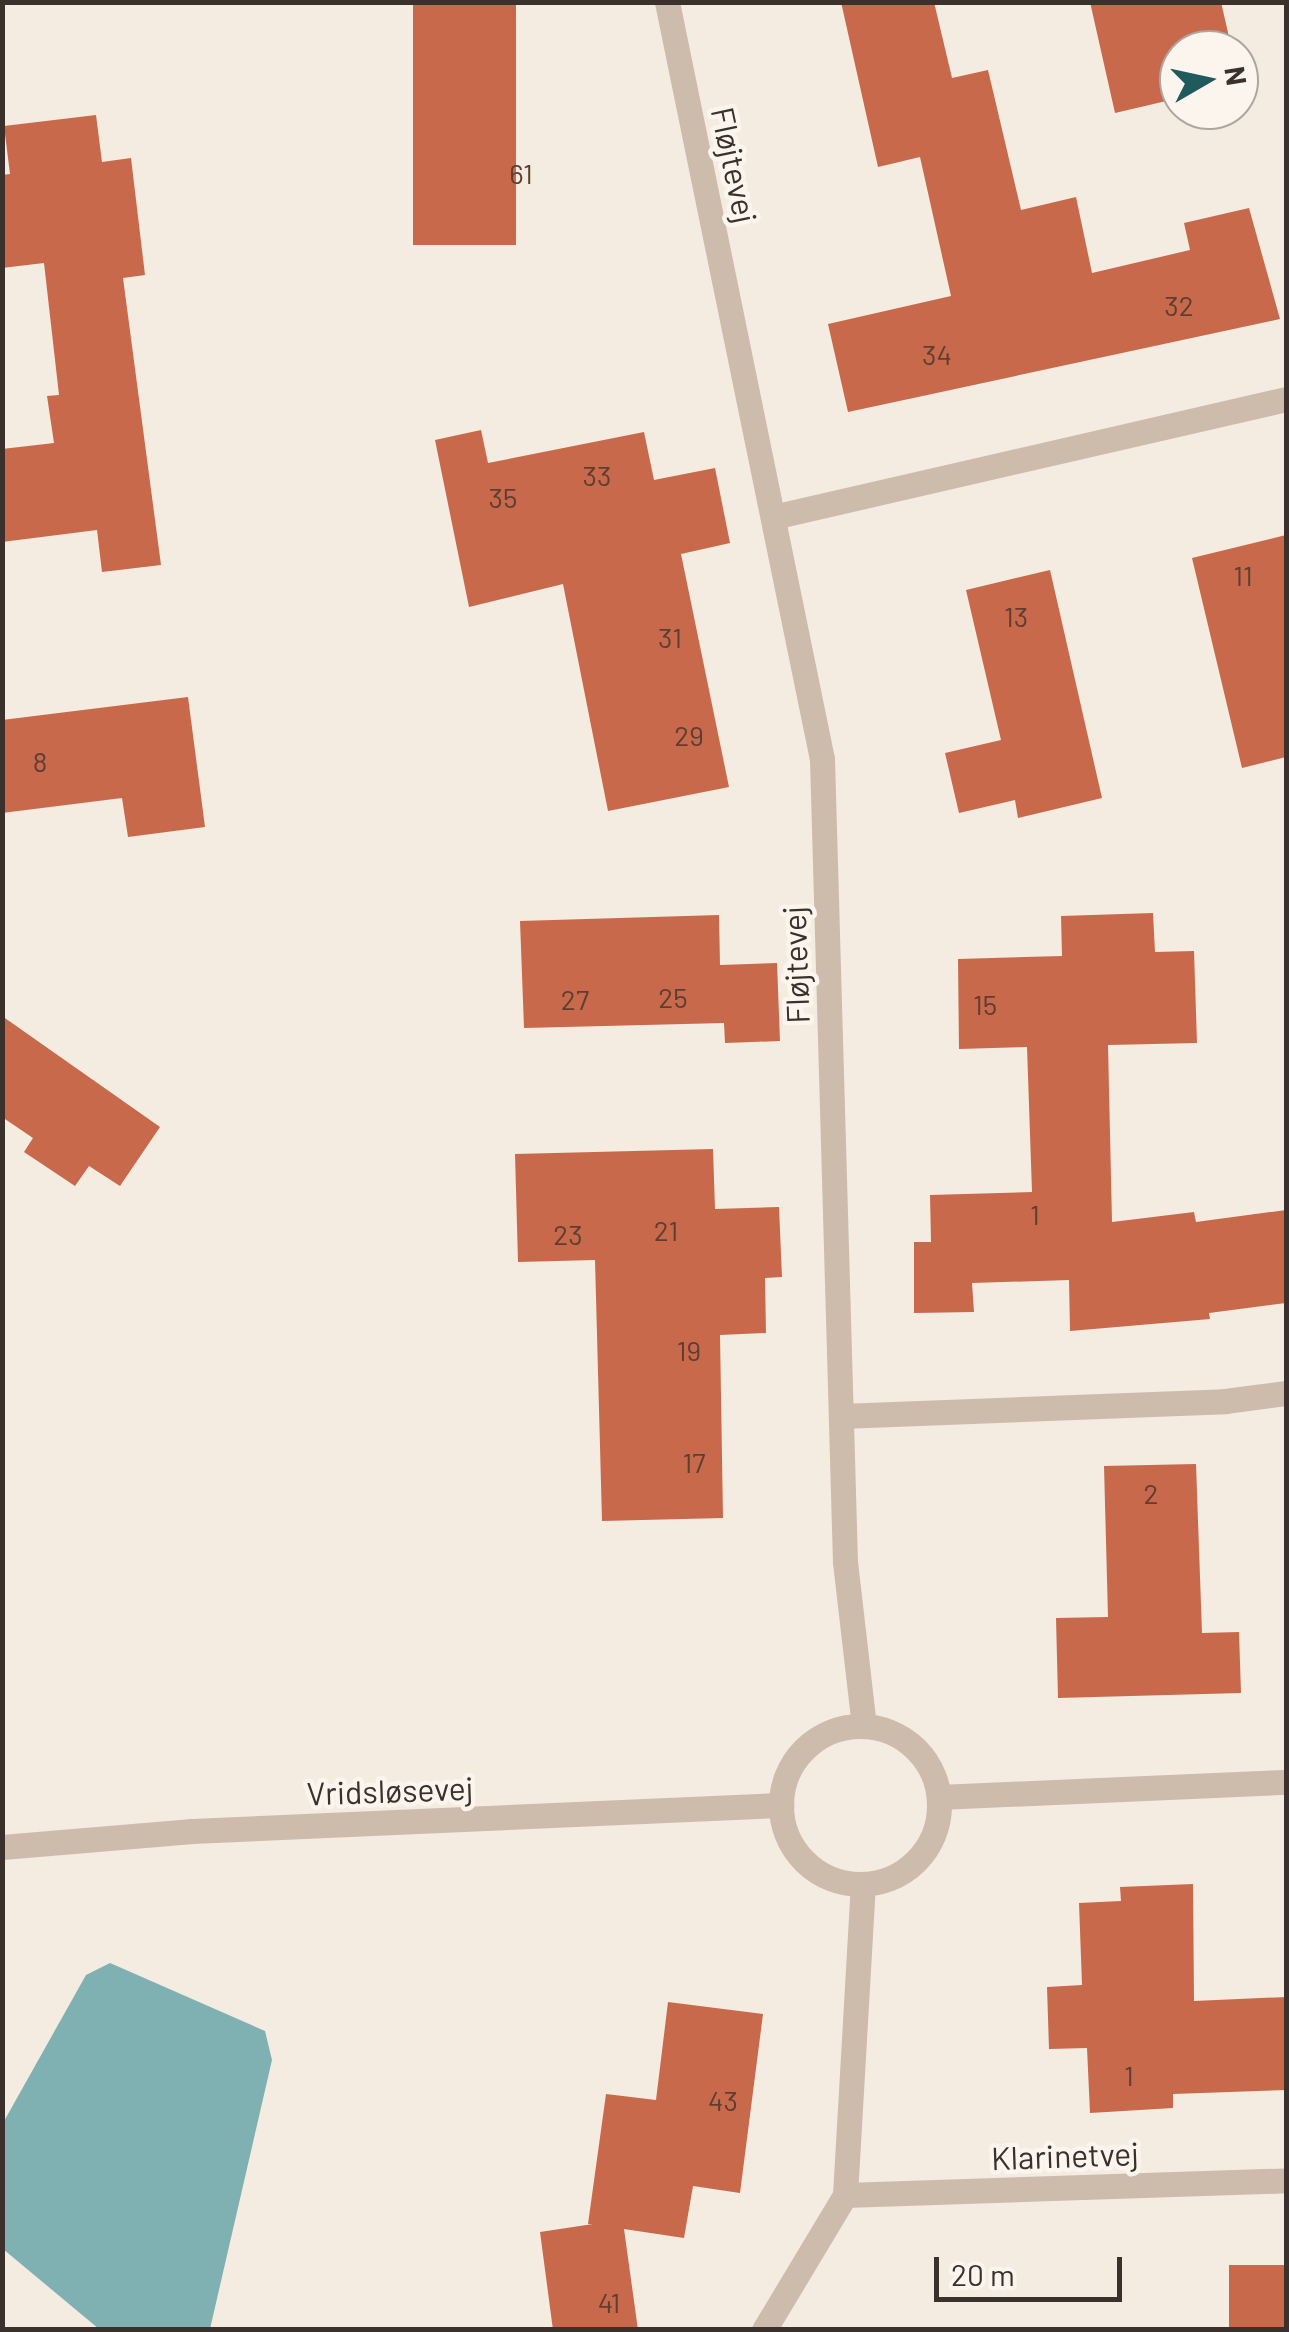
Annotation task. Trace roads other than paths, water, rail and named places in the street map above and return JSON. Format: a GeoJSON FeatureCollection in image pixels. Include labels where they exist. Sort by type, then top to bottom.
{"type":"FeatureCollection","features":[{"type":"Feature","properties":{"kind":"street","name":"Fløjtevej"},"geometry":{"type":"LineString","coordinates":[[667,2],[822,759],[845,1562],[864,1726]]}},
{"type":"Feature","properties":{"kind":"street"},"geometry":{"type":"LineString","coordinates":[[773,517],[1286,399]]}},
{"type":"Feature","properties":{"kind":"street"},"geometry":{"type":"LineString","coordinates":[[841,1416],[1226,1401],[1286,1392]]}},
{"type":"Feature","properties":{"kind":"street"},"geometry":{"type":"LineString","coordinates":[[864,1726],[906,1740],[933,1775],[939,1796],[928,1847],[889,1880],[864,1885],[815,1871],[786,1830],[782,1805],[784,1782],[810,1743],[864,1726]]}},
{"type":"Feature","properties":{"kind":"street"},"geometry":{"type":"LineString","coordinates":[[939,1796],[1286,1782]]}},
{"type":"Feature","properties":{"kind":"street","name":"Vridsløsevej"},"geometry":{"type":"LineString","coordinates":[[2,1847],[192,1831],[782,1805]]}},
{"type":"Feature","properties":{"kind":"street"},"geometry":{"type":"LineString","coordinates":[[764,2330],[845,2195],[864,1885]]}},
{"type":"Feature","properties":{"kind":"street","name":"Klarinetvej"},"geometry":{"type":"LineString","coordinates":[[845,2195],[1286,2180]]}},
{"type":"Feature","properties":{"kind":"water"},"geometry":{"type":"Polygon","coordinates":[[[110,1963],[265,2031],[272,2060],[210,2329],[99,2329],[3,2249],[3,2123],[86,1975],[110,1963]]]}}]}
